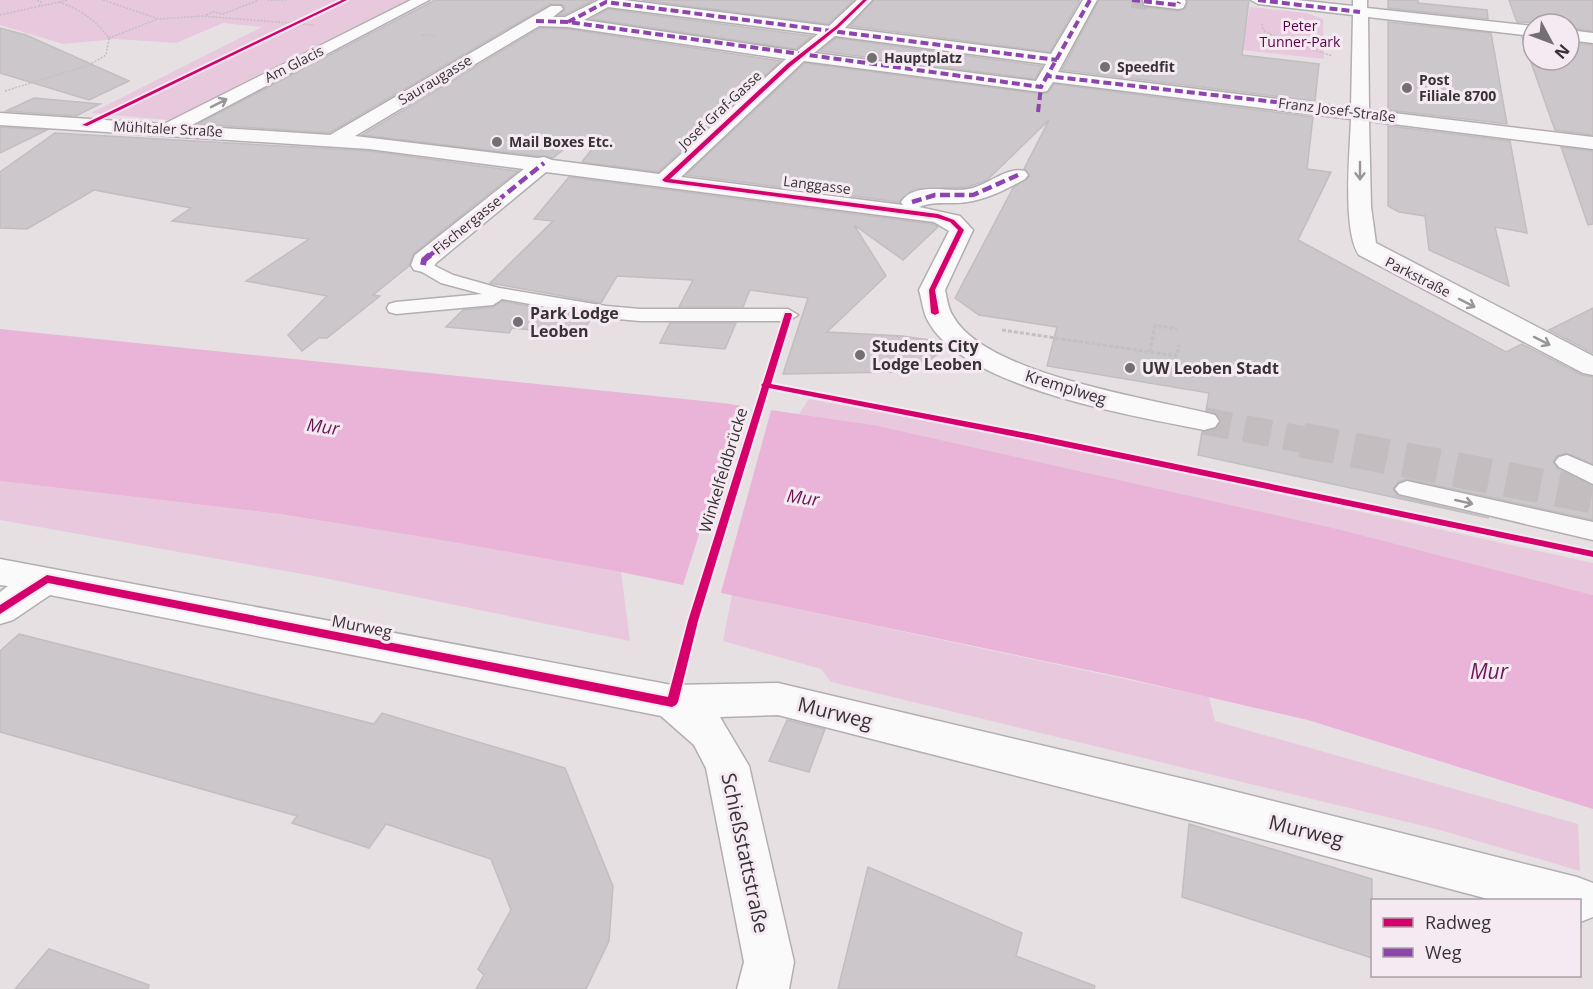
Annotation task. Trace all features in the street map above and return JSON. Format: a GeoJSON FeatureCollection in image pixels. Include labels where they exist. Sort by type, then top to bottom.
{"type":"FeatureCollection","features":[{"type":"Feature","properties":{"kind":"street","name":"Am Glacis"},"geometry":{"type":"LineString","coordinates":[[167,130],[422,0]]}},
{"type":"Feature","properties":{"kind":"street"},"geometry":{"type":"LineString","coordinates":[[536,21],[571,0]]}},
{"type":"Feature","properties":{"kind":"street"},"geometry":{"type":"LineString","coordinates":[[797,59],[835,29],[865,0]]}},
{"type":"Feature","properties":{"kind":"street"},"geometry":{"type":"LineString","coordinates":[[1038,112],[1044,82],[1090,0]]}},
{"type":"Feature","properties":{"kind":"street"},"geometry":{"type":"LineString","coordinates":[[1258,0],[1360,6],[1521,29]]}},
{"type":"Feature","properties":{"kind":"street"},"geometry":{"type":"LineString","coordinates":[[568,21],[602,1],[1058,59]]}},
{"type":"Feature","properties":{"kind":"street"},"geometry":{"type":"LineString","coordinates":[[1149,2],[1178,5],[1179,2]]}},
{"type":"Feature","properties":{"kind":"street"},"geometry":{"type":"LineString","coordinates":[[1360,6],[1361,113]]}},
{"type":"Feature","properties":{"kind":"street"},"geometry":{"type":"LineString","coordinates":[[536,21],[568,21],[797,59],[1044,82]]}},
{"type":"Feature","properties":{"kind":"street","name":"Sauraugasse"},"geometry":{"type":"LineString","coordinates":[[335,140],[536,21]]}},
{"type":"Feature","properties":{"kind":"street","name":"Josef Graf-Gasse"},"geometry":{"type":"LineString","coordinates":[[665,180],[797,59]]}},
{"type":"Feature","properties":{"kind":"street","name":"Franz Josef-Straße"},"geometry":{"type":"LineString","coordinates":[[1044,82],[1081,80],[1319,107],[1593,143]]}},
{"type":"Feature","properties":{"kind":"street","name":"Parkstraße"},"geometry":{"type":"LineString","coordinates":[[1361,113],[1360,207],[1364,243],[1367,250],[1593,367]]}},
{"type":"Feature","properties":{"kind":"street","name":"Mühltaler Straße"},"geometry":{"type":"LineString","coordinates":[[0,119],[335,140]]}},
{"type":"Feature","properties":{"kind":"street","name":"Langgasse"},"geometry":{"type":"LineString","coordinates":[[335,140],[544,163],[938,216],[952,221],[961,230],[932,290],[939,317]]}},
{"type":"Feature","properties":{"kind":"street","name":"Fischergasse"},"geometry":{"type":"LineString","coordinates":[[423,265],[424,260],[544,163]]}},
{"type":"Feature","properties":{"kind":"street"},"geometry":{"type":"LineString","coordinates":[[921,198],[966,197],[993,188],[1018,175]]}},
{"type":"Feature","properties":{"kind":"street","name":"Kremplweg"},"geometry":{"type":"LineString","coordinates":[[939,317],[952,333],[982,356],[1024,375],[1081,395],[1204,420]]}},
{"type":"Feature","properties":{"kind":"street","name":"Murweg"},"geometry":{"type":"LineString","coordinates":[[0,572],[47,579],[672,702],[778,699],[1201,803],[1570,899]]}},
{"type":"Feature","properties":{"kind":"street"},"geometry":{"type":"LineString","coordinates":[[0,610],[47,579]]}},
{"type":"Feature","properties":{"kind":"street","name":"Schießstattstraße"},"geometry":{"type":"LineString","coordinates":[[672,702],[709,733],[727,766],[769,962],[763,989]]}},
{"type":"Feature","properties":{"kind":"lane","name":"Fischergasse"},"geometry":{"type":"LineString","coordinates":[[423,265],[447,279],[528,299],[640,315],[788,315]]}},
{"type":"Feature","properties":{"kind":"lane","name":"Fischergasse"},"geometry":{"type":"LineString","coordinates":[[396,308],[476,299],[528,299]]}},
{"type":"Feature","properties":{"kind":"lane"},"geometry":{"type":"LineString","coordinates":[[1567,462],[1593,476]]}},
{"type":"Feature","properties":{"kind":"lane"},"geometry":{"type":"LineString","coordinates":[[1407,489],[1593,531]]}},
{"type":"Feature","properties":{"kind":"path"},"geometry":{"type":"LineString","coordinates":[[36,0],[40,2],[39,6]]}},
{"type":"Feature","properties":{"kind":"path"},"geometry":{"type":"LineString","coordinates":[[0,15],[68,0]]}},
{"type":"Feature","properties":{"kind":"path"},"geometry":{"type":"LineString","coordinates":[[103,0],[159,18]]}},
{"type":"Feature","properties":{"kind":"path"},"geometry":{"type":"LineString","coordinates":[[202,16],[213,12],[223,14],[259,0]]}},
{"type":"Feature","properties":{"kind":"path"},"geometry":{"type":"LineString","coordinates":[[267,0],[286,0]]}},
{"type":"Feature","properties":{"kind":"path"},"geometry":{"type":"LineString","coordinates":[[1264,1],[1260,8],[1263,30],[1285,41],[1361,63]]}},
{"type":"Feature","properties":{"kind":"path"},"geometry":{"type":"LineString","coordinates":[[0,92],[89,65],[106,56],[109,38],[99,24],[81,9],[59,2]]}},
{"type":"Feature","properties":{"kind":"path"},"geometry":{"type":"LineString","coordinates":[[275,34],[315,14]]}},
{"type":"Feature","properties":{"kind":"path"},"geometry":{"type":"LineString","coordinates":[[109,38],[159,18],[202,16],[362,30]]}},
{"type":"Feature","properties":{"kind":"path"},"geometry":{"type":"LineString","coordinates":[[422,35],[435,36]]}},
{"type":"Feature","properties":{"kind":"path"},"geometry":{"type":"LineString","coordinates":[[939,317],[1177,356],[1179,345]]}},
{"type":"Feature","properties":{"kind":"path"},"geometry":{"type":"LineString","coordinates":[[1149,352],[1155,325],[1177,329]]}},
{"type":"Feature","properties":{"kind":"green space"},"geometry":{"type":"Polygon","coordinates":[[[0,0],[408,0],[240,84],[246,86],[183,118],[168,120],[91,113],[262,27],[223,23],[176,43],[116,39],[63,44],[0,25],[0,0]]]}},
{"type":"Feature","properties":{"kind":"green space","name":"Peter Tunner-Park"},"geometry":{"type":"Polygon","coordinates":[[[1250,7],[1306,13],[1323,19],[1324,59],[1242,50],[1250,7]]]}},
{"type":"Feature","properties":{"kind":"green space"},"geometry":{"type":"Polygon","coordinates":[[[809,399],[1052,444],[1593,563],[1593,595],[1342,530],[874,425],[799,414],[809,399]]]}},
{"type":"Feature","properties":{"kind":"green space"},"geometry":{"type":"Polygon","coordinates":[[[0,481],[278,514],[621,572],[630,641],[319,577],[0,520],[0,481]]]}},
{"type":"Feature","properties":{"kind":"green space"},"geometry":{"type":"Polygon","coordinates":[[[732,595],[1209,697],[1215,721],[1578,824],[1580,871],[1440,830],[831,682],[821,669],[723,641],[732,595]]]}},
{"type":"Feature","properties":{"kind":"water","name":"Mur"},"geometry":{"type":"Polygon","coordinates":[[[0,329],[723,403],[874,425],[1342,530],[1593,595],[1593,809],[1308,720],[1126,678],[621,572],[279,514],[0,481],[0,329]]]}},
{"type":"Feature","properties":{"kind":"pier"},"geometry":{"type":"Polygon","coordinates":[[[741,403],[772,407],[720,596],[682,588],[741,403]]]}},
{"type":"Feature","properties":{"kind":"building"},"geometry":{"type":"Polygon","coordinates":[[[435,0],[594,0],[564,15],[559,15],[565,9],[563,5],[550,4],[329,133],[198,124],[435,0]]]}},
{"type":"Feature","properties":{"kind":"building"},"geometry":{"type":"Polygon","coordinates":[[[642,0],[854,0],[828,24],[642,0]]]}},
{"type":"Feature","properties":{"kind":"building"},"geometry":{"type":"Polygon","coordinates":[[[874,0],[1080,0],[1050,52],[850,26],[874,0]]]}},
{"type":"Feature","properties":{"kind":"building"},"geometry":{"type":"Polygon","coordinates":[[[1099,0],[1141,0],[1144,7],[1178,11],[1185,9],[1188,0],[1249,0],[1242,55],[1319,64],[1315,101],[1062,70],[1099,0]]]}},
{"type":"Feature","properties":{"kind":"building"},"geometry":{"type":"Polygon","coordinates":[[[1388,0],[1418,0],[1418,3],[1487,10],[1488,19],[1388,8],[1388,0]]]}},
{"type":"Feature","properties":{"kind":"building"},"geometry":{"type":"Polygon","coordinates":[[[1509,0],[1593,0],[1593,31],[1581,30],[1581,12],[1521,12],[1521,22],[1517,22],[1509,0]]]}},
{"type":"Feature","properties":{"kind":"building"},"geometry":{"type":"Polygon","coordinates":[[[608,9],[812,36],[796,49],[591,19],[608,9]]]}},
{"type":"Feature","properties":{"kind":"building"},"geometry":{"type":"Polygon","coordinates":[[[1388,22],[1491,33],[1507,124],[1388,110],[1388,22]]]}},
{"type":"Feature","properties":{"kind":"building"},"geometry":{"type":"Polygon","coordinates":[[[0,28],[26,35],[129,81],[89,100],[0,73],[0,28]]]}},
{"type":"Feature","properties":{"kind":"building"},"geometry":{"type":"Polygon","coordinates":[[[540,28],[568,29],[781,61],[658,172],[582,162],[592,149],[580,136],[553,158],[362,135],[540,28]]]}},
{"type":"Feature","properties":{"kind":"building"},"geometry":{"type":"Polygon","coordinates":[[[836,38],[1042,66],[1035,79],[820,51],[836,38]]]}},
{"type":"Feature","properties":{"kind":"building"},"geometry":{"type":"Polygon","coordinates":[[[1581,44],[1593,45],[1593,135],[1555,130],[1534,72],[1581,72],[1581,44]]]}},
{"type":"Feature","properties":{"kind":"building"},"geometry":{"type":"Polygon","coordinates":[[[805,63],[1041,94],[1049,92],[1054,84],[1313,117],[1307,169],[1331,172],[1298,240],[1506,352],[1522,344],[1582,375],[1593,377],[1593,464],[1566,453],[1557,456],[1553,462],[1558,469],[1593,486],[1593,520],[1407,479],[1398,482],[1393,489],[1398,496],[1489,518],[1198,455],[1202,432],[1216,429],[1221,422],[1217,414],[1206,411],[1209,393],[1047,366],[1057,327],[979,315],[955,298],[1013,188],[1030,176],[1024,169],[1049,120],[987,180],[968,187],[914,189],[899,202],[686,175],[805,63]]]}},
{"type":"Feature","properties":{"kind":"building"},"geometry":{"type":"Polygon","coordinates":[[[34,98],[100,104],[76,116],[6,111],[34,98]]]}},
{"type":"Feature","properties":{"kind":"building"},"geometry":{"type":"Polygon","coordinates":[[[1388,126],[1510,141],[1527,233],[1495,227],[1509,286],[1429,250],[1425,216],[1399,212],[1388,206],[1388,126]]]}},
{"type":"Feature","properties":{"kind":"building"},"geometry":{"type":"Polygon","coordinates":[[[0,127],[47,130],[0,153],[0,127]]]}},
{"type":"Feature","properties":{"kind":"building"},"geometry":{"type":"Polygon","coordinates":[[[55,133],[369,151],[518,171],[414,253],[409,266],[373,295],[380,296],[327,338],[319,338],[302,351],[288,335],[327,296],[246,281],[309,239],[172,221],[191,208],[94,190],[27,229],[0,228],[0,172],[55,133]]]}},
{"type":"Feature","properties":{"kind":"building"},"geometry":{"type":"Polygon","coordinates":[[[1561,147],[1593,151],[1593,224],[1588,225],[1561,147]]]}},
{"type":"Feature","properties":{"kind":"building"},"geometry":{"type":"Polygon","coordinates":[[[569,177],[933,224],[938,227],[903,260],[854,225],[886,276],[827,332],[902,336],[943,342],[947,347],[919,368],[897,372],[783,374],[808,298],[750,290],[743,307],[679,307],[693,280],[617,276],[601,303],[490,283],[553,221],[534,219],[569,177]]]}},
{"type":"Feature","properties":{"kind":"building","name":"Park Lodge Leoben"},"geometry":{"type":"Polygon","coordinates":[[[502,301],[591,318],[581,335],[512,328],[509,333],[446,327],[463,310],[493,307],[502,301]]]}},
{"type":"Feature","properties":{"kind":"building"},"geometry":{"type":"Polygon","coordinates":[[[1593,308],[1593,353],[1549,330],[1593,308]]]}},
{"type":"Feature","properties":{"kind":"building"},"geometry":{"type":"Polygon","coordinates":[[[670,323],[736,323],[725,349],[660,343],[670,323]]]}},
{"type":"Feature","properties":{"kind":"building"},"geometry":{"type":"Polygon","coordinates":[[[19,634],[374,724],[382,713],[565,768],[613,886],[609,941],[586,989],[476,989],[484,975],[478,969],[511,910],[491,859],[386,824],[369,848],[292,823],[297,816],[0,732],[0,651],[19,634]]]}},
{"type":"Feature","properties":{"kind":"building"},"geometry":{"type":"Polygon","coordinates":[[[787,720],[825,729],[809,772],[769,761],[787,720]]]}},
{"type":"Feature","properties":{"kind":"building"},"geometry":{"type":"Polygon","coordinates":[[[1189,824],[1372,879],[1371,958],[1182,897],[1189,824]]]}},
{"type":"Feature","properties":{"kind":"building"},"geometry":{"type":"Polygon","coordinates":[[[868,867],[1022,933],[1016,956],[1095,986],[1094,989],[838,989],[868,867]]]}},
{"type":"Feature","properties":{"kind":"building"},"geometry":{"type":"Polygon","coordinates":[[[49,949],[149,985],[148,989],[15,989],[49,949]]]}},
{"type":"Feature","properties":{"kind":"tunnel"},"geometry":{"type":"LineString","coordinates":[[1132,0],[1149,2]]}},
{"type":"Feature","properties":{"kind":"tunnel"},"geometry":{"type":"LineString","coordinates":[[1204,421],[1310,441]]}},
{"type":"Feature","properties":{"kind":"tunnel"},"geometry":{"type":"LineString","coordinates":[[1302,440],[1593,496]]}},
{"type":"Feature","properties":{"kind":"marked path"},"geometry":{"type":"LineString","coordinates":[[1090,0],[1047,76],[1319,107]]}},
{"type":"Feature","properties":{"kind":"marked path"},"geometry":{"type":"LineString","coordinates":[[1132,0],[1178,5],[1179,2]]}},
{"type":"Feature","properties":{"kind":"marked path"},"geometry":{"type":"LineString","coordinates":[[1258,0],[1360,12]]}},
{"type":"Feature","properties":{"kind":"marked path"},"geometry":{"type":"LineString","coordinates":[[568,22],[606,2],[1057,60]]}},
{"type":"Feature","properties":{"kind":"marked path"},"geometry":{"type":"LineString","coordinates":[[536,21],[568,22],[800,56],[1041,87],[1047,76]]}},
{"type":"Feature","properties":{"kind":"marked path"},"geometry":{"type":"LineString","coordinates":[[1038,112],[1041,87]]}},
{"type":"Feature","properties":{"kind":"marked path"},"geometry":{"type":"LineString","coordinates":[[423,265],[424,260],[544,163]]}},
{"type":"Feature","properties":{"kind":"marked path"},"geometry":{"type":"LineString","coordinates":[[912,202],[935,195],[957,197],[973,195],[1018,175]]}},
{"type":"Feature","properties":{"kind":"cycle path"},"geometry":{"type":"LineString","coordinates":[[85,125],[345,0]]}},
{"type":"Feature","properties":{"kind":"cycle path"},"geometry":{"type":"LineString","coordinates":[[665,180],[789,65],[837,27],[865,0]]}},
{"type":"Feature","properties":{"kind":"cycle path"},"geometry":{"type":"LineString","coordinates":[[665,180],[938,216],[952,221],[961,230],[932,290],[935,313]]}},
{"type":"Feature","properties":{"kind":"cycle path","name":"Winkelfeldbrücke"},"geometry":{"type":"LineString","coordinates":[[0,610],[47,579],[672,702],[693,621],[788,315]]}},
{"type":"Feature","properties":{"kind":"cycle path"},"geometry":{"type":"LineString","coordinates":[[765,385],[1032,437],[1593,554]]}},
{"type":"Feature","properties":{"kind":"place","name":"Hauptplatz"},"geometry":{"type":"Point","coordinates":[872,58]}},
{"type":"Feature","properties":{"kind":"place","name":"Speedfit"},"geometry":{"type":"Point","coordinates":[1105,67]}},
{"type":"Feature","properties":{"kind":"place","name":"Post Filiale 8700"},"geometry":{"type":"Point","coordinates":[1407,88]}},
{"type":"Feature","properties":{"kind":"place","name":"Mail Boxes Etc."},"geometry":{"type":"Point","coordinates":[497,142]}},
{"type":"Feature","properties":{"kind":"place","name":"Park Lodge Leoben"},"geometry":{"type":"Point","coordinates":[518,322]}},
{"type":"Feature","properties":{"kind":"place","name":"Students City Lodge Leoben"},"geometry":{"type":"Point","coordinates":[860,355]}},
{"type":"Feature","properties":{"kind":"place","name":"UW Leoben Stadt"},"geometry":{"type":"Point","coordinates":[1130,368]}}]}
